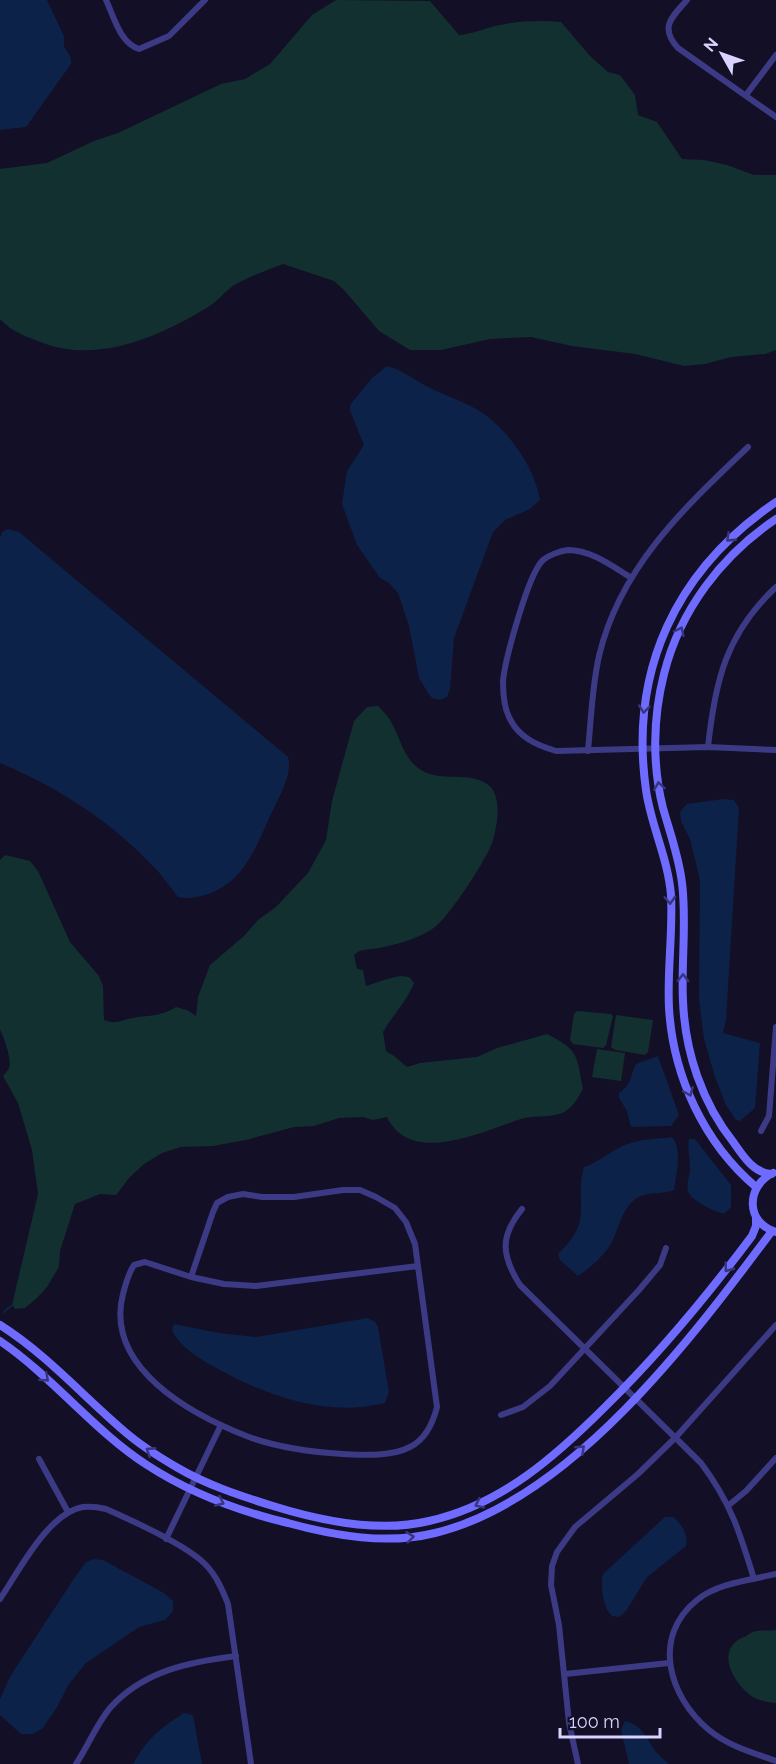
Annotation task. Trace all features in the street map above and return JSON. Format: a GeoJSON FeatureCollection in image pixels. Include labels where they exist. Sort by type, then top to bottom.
{"type":"FeatureCollection","features":[{"type":"Feature","properties":{"kind":"street"},"geometry":{"type":"LineString","coordinates":[[106,0],[125,40],[139,49],[169,36],[205,0]]}},
{"type":"Feature","properties":{"kind":"street"},"geometry":{"type":"LineString","coordinates":[[687,0],[671,18],[668,27],[670,39],[678,48],[776,117]]}},
{"type":"Feature","properties":{"kind":"street"},"geometry":{"type":"LineString","coordinates":[[746,95],[776,56]]}},
{"type":"Feature","properties":{"kind":"street"},"geometry":{"type":"LineString","coordinates":[[588,751],[593,690],[599,654],[630,577],[654,543],[688,505],[748,447]]}},
{"type":"Feature","properties":{"kind":"street"},"geometry":{"type":"LineString","coordinates":[[756,1186],[725,1155],[700,1117],[677,1060],[669,1008],[671,896],[663,849],[646,794],[642,749],[643,715],[651,669],[671,617],[702,568],[743,526],[776,502]]}},
{"type":"Feature","properties":{"kind":"street"},"geometry":{"type":"LineString","coordinates":[[773,1173],[757,1170],[726,1133],[699,1084],[691,1057],[683,1009],[684,896],[678,856],[659,790],[655,749],[656,714],[664,672],[683,624],[711,578],[733,554],[776,519]]}},
{"type":"Feature","properties":{"kind":"street"},"geometry":{"type":"LineString","coordinates":[[630,577],[596,557],[567,550],[552,554],[542,561],[534,572],[520,610],[503,681],[504,699],[509,718],[520,734],[537,745],[556,751],[708,747],[776,750]]}},
{"type":"Feature","properties":{"kind":"street"},"geometry":{"type":"LineString","coordinates":[[708,747],[712,703],[721,669],[739,630],[762,600],[776,587]]}},
{"type":"Feature","properties":{"kind":"street"},"geometry":{"type":"LineString","coordinates":[[669,1008],[683,1009]]}},
{"type":"Feature","properties":{"kind":"street"},"geometry":{"type":"LineString","coordinates":[[761,1131],[769,1116],[776,1027]]}},
{"type":"Feature","properties":{"kind":"street"},"geometry":{"type":"LineString","coordinates":[[0,1325],[23,1341],[125,1433],[195,1477],[240,1496],[315,1517],[385,1526],[426,1522],[481,1504],[532,1472],[559,1451],[625,1388],[663,1347],[754,1232],[756,1218],[752,1200],[756,1186],[773,1173]]}},
{"type":"Feature","properties":{"kind":"street"},"geometry":{"type":"LineString","coordinates":[[191,1276],[217,1203],[228,1197],[243,1194],[262,1197],[294,1197],[360,1190],[395,1208],[406,1222],[415,1244],[418,1266],[437,1407],[433,1423],[423,1437],[412,1446],[399,1452],[358,1455],[315,1452],[278,1446],[220,1425],[175,1400],[144,1373],[128,1349],[120,1329],[119,1309],[129,1273],[134,1265],[145,1262],[191,1276],[224,1284],[256,1286],[418,1266]]}},
{"type":"Feature","properties":{"kind":"street"},"geometry":{"type":"LineString","coordinates":[[522,1209],[512,1221],[506,1234],[505,1250],[511,1271],[520,1285],[701,1463],[719,1486],[729,1505],[754,1579]]}},
{"type":"Feature","properties":{"kind":"street"},"geometry":{"type":"LineString","coordinates":[[0,1341],[145,1464],[190,1488],[239,1510],[314,1530],[384,1539],[412,1537],[449,1529],[500,1507],[550,1475],[573,1457],[635,1398],[692,1335],[774,1231],[756,1218]]}},
{"type":"Feature","properties":{"kind":"street"},"geometry":{"type":"LineString","coordinates":[[501,1415],[523,1407],[549,1386],[660,1265],[666,1248]]}},
{"type":"Feature","properties":{"kind":"street"},"geometry":{"type":"LineString","coordinates":[[578,1764],[569,1723],[559,1625],[551,1585],[552,1566],[557,1552],[575,1527],[638,1474],[676,1437],[776,1325]]}},
{"type":"Feature","properties":{"kind":"street"},"geometry":{"type":"LineString","coordinates":[[166,1539],[220,1425]]}},
{"type":"Feature","properties":{"kind":"street"},"geometry":{"type":"LineString","coordinates":[[729,1505],[746,1491],[776,1458]]}},
{"type":"Feature","properties":{"kind":"street"},"geometry":{"type":"LineString","coordinates":[[39,1459],[68,1512]]}},
{"type":"Feature","properties":{"kind":"street"},"geometry":{"type":"LineString","coordinates":[[0,1599],[42,1537],[55,1522],[68,1512],[81,1507],[92,1506],[106,1509],[192,1552],[220,1583],[228,1604],[251,1764]]}},
{"type":"Feature","properties":{"kind":"street"},"geometry":{"type":"LineString","coordinates":[[314,1530],[315,1517]]}},
{"type":"Feature","properties":{"kind":"street"},"geometry":{"type":"LineString","coordinates":[[445,1517],[449,1529]]}},
{"type":"Feature","properties":{"kind":"street"},"geometry":{"type":"LineString","coordinates":[[776,1574],[719,1588],[698,1599],[684,1615],[671,1638],[669,1663],[676,1689],[692,1714],[710,1731],[739,1748],[776,1761]]}},
{"type":"Feature","properties":{"kind":"street"},"geometry":{"type":"LineString","coordinates":[[76,1764],[110,1708],[135,1686],[157,1673],[205,1660],[236,1656]]}},
{"type":"Feature","properties":{"kind":"street"},"geometry":{"type":"LineString","coordinates":[[565,1674],[669,1663]]}},
{"type":"Feature","properties":{"kind":"green space"},"geometry":{"type":"Polygon","coordinates":[[[336,0],[430,1],[459,35],[512,23],[561,22],[591,57],[608,72],[620,75],[635,95],[638,115],[657,122],[682,159],[704,160],[727,165],[754,175],[776,175],[776,350],[765,354],[731,357],[705,364],[684,366],[635,354],[572,346],[531,337],[490,339],[441,350],[410,350],[379,331],[334,281],[283,264],[236,284],[215,302],[190,318],[150,337],[128,344],[85,350],[64,349],[15,331],[0,319],[0,169],[47,163],[94,141],[118,133],[221,84],[245,79],[270,64],[312,15],[336,0]]]}},
{"type":"Feature","properties":{"kind":"green space"},"geometry":{"type":"Polygon","coordinates":[[[378,706],[390,720],[405,751],[417,767],[433,775],[470,778],[487,784],[496,796],[498,814],[493,841],[486,856],[465,890],[435,927],[401,943],[362,950],[354,955],[357,969],[363,970],[366,986],[400,976],[409,977],[414,983],[408,996],[383,1032],[386,1051],[407,1067],[420,1063],[477,1057],[497,1048],[547,1034],[566,1045],[575,1055],[583,1089],[579,1096],[572,1106],[562,1113],[521,1119],[449,1141],[430,1143],[413,1140],[398,1132],[387,1117],[373,1120],[363,1117],[339,1118],[314,1126],[294,1127],[246,1140],[213,1146],[181,1147],[162,1153],[144,1164],[116,1195],[100,1194],[75,1204],[60,1251],[59,1267],[37,1298],[25,1308],[15,1309],[12,1305],[38,1194],[32,1150],[18,1103],[3,1076],[10,1064],[0,1029],[0,860],[5,855],[30,861],[38,871],[70,942],[99,976],[103,986],[104,1020],[118,1022],[159,1014],[176,1007],[196,1016],[198,997],[210,965],[244,936],[258,920],[276,907],[308,873],[326,840],[332,801],[354,721],[367,707],[378,706]]]}},
{"type":"Feature","properties":{"kind":"green space"},"geometry":{"type":"Polygon","coordinates":[[[577,1011],[613,1016],[606,1045],[603,1048],[573,1044],[570,1040],[574,1014],[577,1011]]]}},
{"type":"Feature","properties":{"kind":"green space"},"geometry":{"type":"Polygon","coordinates":[[[616,1015],[653,1020],[648,1052],[645,1055],[615,1050],[611,1047],[616,1015]]]}},
{"type":"Feature","properties":{"kind":"green space"},"geometry":{"type":"Polygon","coordinates":[[[597,1049],[625,1053],[621,1081],[592,1077],[597,1049]]]}},
{"type":"Feature","properties":{"kind":"green space"},"geometry":{"type":"Polygon","coordinates":[[[776,1630],[776,1703],[753,1697],[746,1691],[733,1675],[728,1658],[735,1642],[755,1631],[776,1630]]]}},
{"type":"Feature","properties":{"kind":"water"},"geometry":{"type":"Polygon","coordinates":[[[0,0],[47,0],[64,36],[64,46],[71,58],[71,64],[26,127],[0,130],[0,0]]]}},
{"type":"Feature","properties":{"kind":"water"},"geometry":{"type":"Polygon","coordinates":[[[387,366],[478,410],[489,418],[518,449],[532,475],[540,500],[530,509],[505,520],[493,532],[454,638],[450,689],[447,697],[440,700],[432,698],[419,678],[409,626],[398,593],[389,583],[380,578],[357,545],[342,504],[347,471],[364,445],[350,411],[350,405],[372,378],[387,366]]]}},
{"type":"Feature","properties":{"kind":"water"},"geometry":{"type":"Polygon","coordinates":[[[8,529],[19,532],[288,757],[289,770],[285,784],[254,850],[238,874],[216,891],[193,898],[178,897],[152,865],[100,819],[62,794],[0,763],[0,538],[2,532],[8,529]]]}},
{"type":"Feature","properties":{"kind":"water"},"geometry":{"type":"Polygon","coordinates":[[[723,799],[734,800],[739,808],[726,1020],[723,1033],[760,1043],[755,1108],[740,1121],[736,1120],[726,1105],[704,1039],[699,999],[700,880],[690,839],[681,821],[680,812],[687,804],[723,799]]]}},
{"type":"Feature","properties":{"kind":"water"},"geometry":{"type":"Polygon","coordinates":[[[658,1056],[679,1115],[671,1126],[631,1127],[619,1093],[629,1083],[636,1064],[658,1056]]]}},
{"type":"Feature","properties":{"kind":"water"},"geometry":{"type":"Polygon","coordinates":[[[672,1137],[678,1156],[674,1190],[646,1194],[631,1203],[623,1214],[609,1247],[595,1263],[578,1276],[560,1260],[558,1254],[579,1226],[581,1181],[584,1167],[630,1143],[672,1137]]]}},
{"type":"Feature","properties":{"kind":"water"},"geometry":{"type":"Polygon","coordinates":[[[689,1139],[695,1139],[731,1185],[731,1207],[724,1214],[699,1202],[688,1191],[689,1139]]]}},
{"type":"Feature","properties":{"kind":"water"},"geometry":{"type":"Polygon","coordinates":[[[368,1318],[378,1327],[389,1392],[385,1403],[364,1407],[322,1406],[281,1397],[241,1381],[201,1359],[188,1350],[172,1331],[174,1324],[219,1333],[256,1337],[368,1318]]]}},
{"type":"Feature","properties":{"kind":"water"},"geometry":{"type":"Polygon","coordinates":[[[665,1517],[673,1517],[681,1526],[687,1542],[686,1546],[647,1577],[626,1611],[619,1617],[612,1616],[606,1608],[603,1596],[603,1574],[665,1517]]]}},
{"type":"Feature","properties":{"kind":"water"},"geometry":{"type":"Polygon","coordinates":[[[94,1559],[103,1560],[164,1593],[173,1601],[173,1611],[165,1620],[139,1627],[86,1663],[69,1684],[42,1729],[33,1734],[21,1734],[0,1715],[0,1699],[11,1675],[75,1577],[86,1562],[94,1559]]]}},
{"type":"Feature","properties":{"kind":"water"},"geometry":{"type":"Polygon","coordinates":[[[184,1713],[193,1715],[202,1764],[133,1764],[155,1735],[184,1713]]]}},
{"type":"Feature","properties":{"kind":"water"},"geometry":{"type":"Polygon","coordinates":[[[625,1721],[637,1726],[658,1754],[669,1764],[629,1764],[621,1730],[625,1721]]]}},
{"type":"Feature","properties":{"kind":"waterway"},"geometry":{"type":"LineString","coordinates":[[4,1312],[12,1305]]}}]}
